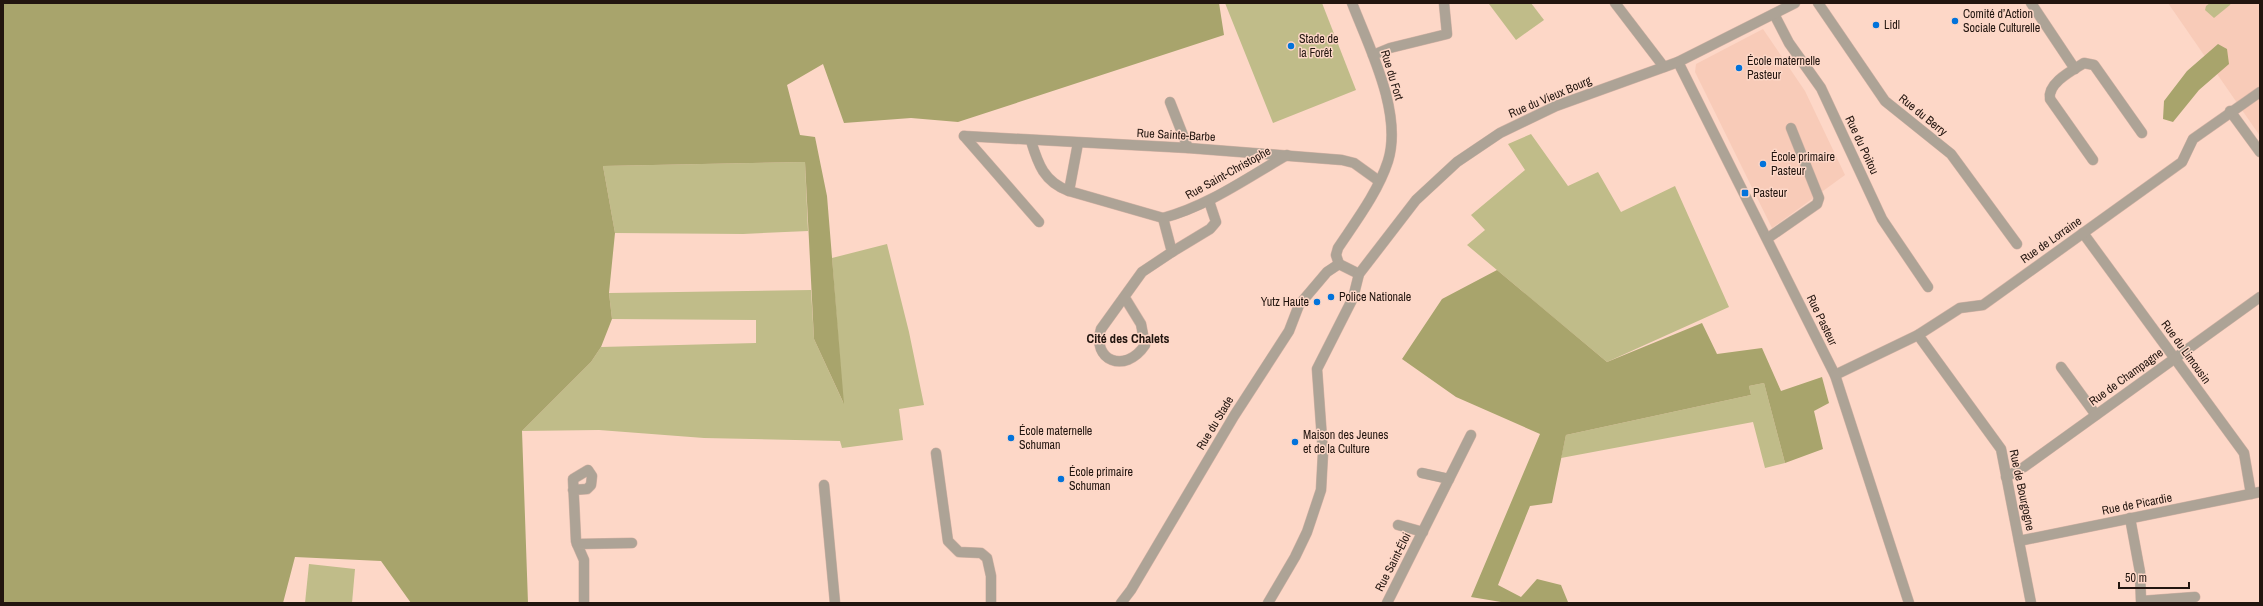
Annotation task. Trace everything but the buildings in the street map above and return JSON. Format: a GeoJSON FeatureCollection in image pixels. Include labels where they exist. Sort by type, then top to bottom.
{"type":"FeatureCollection","features":[{"type":"Feature","properties":{"kind":"street","name":"Rue du Fort"},"geometry":{"type":"LineString","coordinates":[[1339,264],[1336,255],[1338,248],[1379,181],[1388,159],[1390,131],[1387,101],[1372,55],[1352,3]]}},
{"type":"Feature","properties":{"kind":"street"},"geometry":{"type":"LineString","coordinates":[[1372,55],[1390,48],[1447,34],[1444,3]]}},
{"type":"Feature","properties":{"kind":"street"},"geometry":{"type":"LineString","coordinates":[[1615,3],[1664,67]]}},
{"type":"Feature","properties":{"kind":"street","name":"Rue du Vieux Bourg"},"geometry":{"type":"LineString","coordinates":[[1359,274],[1416,200],[1440,175],[1481,145],[1556,106],[1678,62],[1775,9],[1795,3]]}},
{"type":"Feature","properties":{"kind":"street","name":"Rue du Berry"},"geometry":{"type":"LineString","coordinates":[[1818,3],[1885,101],[1951,154],[2017,244]]}},
{"type":"Feature","properties":{"kind":"street"},"geometry":{"type":"LineString","coordinates":[[2031,3],[2075,69]]}},
{"type":"Feature","properties":{"kind":"street","name":"Rue du Poitou"},"geometry":{"type":"LineString","coordinates":[[1775,9],[1789,44],[1821,88],[1882,220],[1928,287]]}},
{"type":"Feature","properties":{"kind":"street","name":"Rue Pasteur"},"geometry":{"type":"LineString","coordinates":[[1678,62],[1768,238],[1835,375],[1909,603]]}},
{"type":"Feature","properties":{"kind":"street"},"geometry":{"type":"LineString","coordinates":[[2093,160],[2050,99],[2049,94],[2054,85],[2084,63],[2094,65],[2142,133]]}},
{"type":"Feature","properties":{"kind":"street","name":"Rue de Lorraine"},"geometry":{"type":"LineString","coordinates":[[1835,375],[1918,335],[1960,308],[1983,305],[2182,162],[2193,139],[2230,111],[2260,92]]}},
{"type":"Feature","properties":{"kind":"street"},"geometry":{"type":"LineString","coordinates":[[1170,102],[1188,148]]}},
{"type":"Feature","properties":{"kind":"street"},"geometry":{"type":"LineString","coordinates":[[2230,111],[2260,152]]}},
{"type":"Feature","properties":{"kind":"street"},"geometry":{"type":"LineString","coordinates":[[1768,238],[1817,204],[1819,198],[1791,128]]}},
{"type":"Feature","properties":{"kind":"street","name":"Rue Sainte-Barbe"},"geometry":{"type":"LineString","coordinates":[[1040,222],[964,136],[1031,141],[1188,148],[1348,161],[1362,168],[1379,181]]}},
{"type":"Feature","properties":{"kind":"street"},"geometry":{"type":"LineString","coordinates":[[1031,141],[1038,164],[1047,178],[1059,188],[1163,218],[1172,252]]}},
{"type":"Feature","properties":{"kind":"street"},"geometry":{"type":"LineString","coordinates":[[1069,191],[1078,143]]}},
{"type":"Feature","properties":{"kind":"street","name":"Rue Saint-Christophe"},"geometry":{"type":"LineString","coordinates":[[1163,218],[1192,209],[1208,201],[1287,155]]}},
{"type":"Feature","properties":{"kind":"street"},"geometry":{"type":"LineString","coordinates":[[1125,298],[1141,324],[1145,345],[1138,355],[1128,361],[1117,362],[1107,356],[1100,346],[1098,338],[1101,329],[1110,315],[1125,298],[1142,272],[1210,229],[1216,222],[1208,201]]}},
{"type":"Feature","properties":{"kind":"street","name":"Rue du Limousin"},"geometry":{"type":"LineString","coordinates":[[2083,233],[2244,453],[2255,493]]}},
{"type":"Feature","properties":{"kind":"street"},"geometry":{"type":"LineString","coordinates":[[1268,603],[1295,557],[1307,532],[1321,490],[1323,453],[1317,369],[1352,298],[1359,274],[1339,264]]}},
{"type":"Feature","properties":{"kind":"street","name":"Rue du Stade"},"geometry":{"type":"LineString","coordinates":[[1120,603],[1131,590],[1234,416],[1289,331],[1299,306],[1327,272],[1339,264]]}},
{"type":"Feature","properties":{"kind":"street","name":"Rue de Champagne"},"geometry":{"type":"LineString","coordinates":[[2006,477],[2024,467],[2260,297]]}},
{"type":"Feature","properties":{"kind":"street","name":"Rue de Bourgogne"},"geometry":{"type":"LineString","coordinates":[[1918,335],[2001,449],[2031,603]]}},
{"type":"Feature","properties":{"kind":"street"},"geometry":{"type":"LineString","coordinates":[[2061,367],[2096,415]]}},
{"type":"Feature","properties":{"kind":"street","name":"Rue Saint-Éloi"},"geometry":{"type":"LineString","coordinates":[[1387,603],[1471,435]]}},
{"type":"Feature","properties":{"kind":"street"},"geometry":{"type":"LineString","coordinates":[[936,453],[948,542],[959,552],[981,554],[987,558],[991,576],[991,603]]}},
{"type":"Feature","properties":{"kind":"street"},"geometry":{"type":"LineString","coordinates":[[1422,473],[1449,479]]}},
{"type":"Feature","properties":{"kind":"street"},"geometry":{"type":"LineString","coordinates":[[824,485],[835,603]]}},
{"type":"Feature","properties":{"kind":"street"},"geometry":{"type":"LineString","coordinates":[[573,490],[577,544],[584,560],[584,603]]}},
{"type":"Feature","properties":{"kind":"street","name":"Rue de Picardie"},"geometry":{"type":"LineString","coordinates":[[2019,540],[2255,493]]}},
{"type":"Feature","properties":{"kind":"street"},"geometry":{"type":"LineString","coordinates":[[2130,518],[2140,572],[2141,601],[2195,597]]}},
{"type":"Feature","properties":{"kind":"street","name":"Rue Saint-Éloi"},"geometry":{"type":"LineString","coordinates":[[1398,525],[1422,532]]}},
{"type":"Feature","properties":{"kind":"street"},"geometry":{"type":"LineString","coordinates":[[577,544],[632,543]]}},
{"type":"Feature","properties":{"kind":"shaded area"},"geometry":{"type":"Polygon","coordinates":[[[3,3],[1219,3],[1224,35],[958,122],[911,118],[844,123],[823,64],[787,85],[800,135],[815,137],[827,196],[844,404],[814,339],[805,162],[603,166],[615,233],[609,293],[612,319],[601,347],[591,362],[522,431],[528,603],[411,603],[381,561],[295,557],[283,603],[3,603],[3,3]]]}},
{"type":"Feature","properties":{"kind":"shaded area","name":"Stade de la Forêt"},"geometry":{"type":"Polygon","coordinates":[[[1225,3],[1322,3],[1356,90],[1273,123],[1225,3]]]}},
{"type":"Feature","properties":{"kind":"shaded area"},"geometry":{"type":"Polygon","coordinates":[[[1531,3],[1544,20],[1516,40],[1489,4],[1531,3]]]}},
{"type":"Feature","properties":{"kind":"shaded area"},"geometry":{"type":"Polygon","coordinates":[[[2168,3],[2260,3],[2260,136],[2168,3]]]}},
{"type":"Feature","properties":{"kind":"shaded area"},"geometry":{"type":"Polygon","coordinates":[[[2210,3],[2231,3],[2214,18],[2205,10],[2206,6],[2210,3]]]}},
{"type":"Feature","properties":{"kind":"shaded area"},"geometry":{"type":"Polygon","coordinates":[[[1763,29],[1805,91],[1845,175],[1772,228],[1695,72],[1696,64],[1763,29]]]}},
{"type":"Feature","properties":{"kind":"shaded area"},"geometry":{"type":"Polygon","coordinates":[[[2218,44],[2227,49],[2229,64],[2199,90],[2173,122],[2163,119],[2164,101],[2187,71],[2218,44]]]}},
{"type":"Feature","properties":{"kind":"shaded area"},"geometry":{"type":"Polygon","coordinates":[[[1531,134],[1568,186],[1598,172],[1621,212],[1675,186],[1729,307],[1607,362],[1467,245],[1485,230],[1471,215],[1525,170],[1508,144],[1531,134]]]}},
{"type":"Feature","properties":{"kind":"shaded area"},"geometry":{"type":"Polygon","coordinates":[[[805,162],[808,231],[743,234],[615,233],[603,166],[805,162]]]}},
{"type":"Feature","properties":{"kind":"shaded area"},"geometry":{"type":"Polygon","coordinates":[[[887,244],[909,332],[924,405],[899,409],[903,440],[842,448],[840,441],[704,438],[599,430],[522,431],[591,362],[601,347],[756,343],[756,320],[612,319],[609,293],[811,290],[814,339],[843,402],[832,258],[887,244]]]}},
{"type":"Feature","properties":{"kind":"shaded area"},"geometry":{"type":"Polygon","coordinates":[[[1497,270],[1607,362],[1702,323],[1717,354],[1762,348],[1781,391],[1822,377],[1829,403],[1814,411],[1823,449],[1785,463],[1764,383],[1749,386],[1751,395],[1566,435],[1552,503],[1530,506],[1498,585],[1521,597],[1537,579],[1561,585],[1568,602],[1507,603],[1471,597],[1540,434],[1456,397],[1402,359],[1442,299],[1497,270]]]}},
{"type":"Feature","properties":{"kind":"shaded area"},"geometry":{"type":"Polygon","coordinates":[[[1764,383],[1785,463],[1765,468],[1753,422],[1561,458],[1566,435],[1751,395],[1749,386],[1764,383]]]}},
{"type":"Feature","properties":{"kind":"shaded area"},"geometry":{"type":"Polygon","coordinates":[[[309,564],[355,569],[352,603],[305,603],[309,564]]]}},
{"type":"Feature","properties":{"kind":"place","name":"Comité d’Action Sociale Culturelle"},"geometry":{"type":"Point","coordinates":[1955,21]}},
{"type":"Feature","properties":{"kind":"place","name":"Lidl"},"geometry":{"type":"Point","coordinates":[1876,25]}},
{"type":"Feature","properties":{"kind":"place","name":"Stade de la Forêt"},"geometry":{"type":"Point","coordinates":[1291,46]}},
{"type":"Feature","properties":{"kind":"place","name":"École maternelle Pasteur"},"geometry":{"type":"Point","coordinates":[1739,68]}},
{"type":"Feature","properties":{"kind":"place","name":"École primaire Pasteur"},"geometry":{"type":"Point","coordinates":[1763,164]}},
{"type":"Feature","properties":{"kind":"place","name":"Pasteur"},"geometry":{"type":"Point","coordinates":[1745,193]}},
{"type":"Feature","properties":{"kind":"place","name":"Police Nationale"},"geometry":{"type":"Point","coordinates":[1331,297]}},
{"type":"Feature","properties":{"kind":"place","name":"Yutz Haute"},"geometry":{"type":"Point","coordinates":[1317,302]}},
{"type":"Feature","properties":{"kind":"place","name":"École maternelle Schuman"},"geometry":{"type":"Point","coordinates":[1011,438]}},
{"type":"Feature","properties":{"kind":"place","name":"Maison des Jeunes et de la Culture"},"geometry":{"type":"Point","coordinates":[1295,442]}},
{"type":"Feature","properties":{"kind":"place","name":"École primaire Schuman"},"geometry":{"type":"Point","coordinates":[1061,479]}},
{"type":"Feature","properties":{"kind":"district","name":"Cité des Chalets"},"geometry":{"type":"Point","coordinates":[1128,338]}}]}
